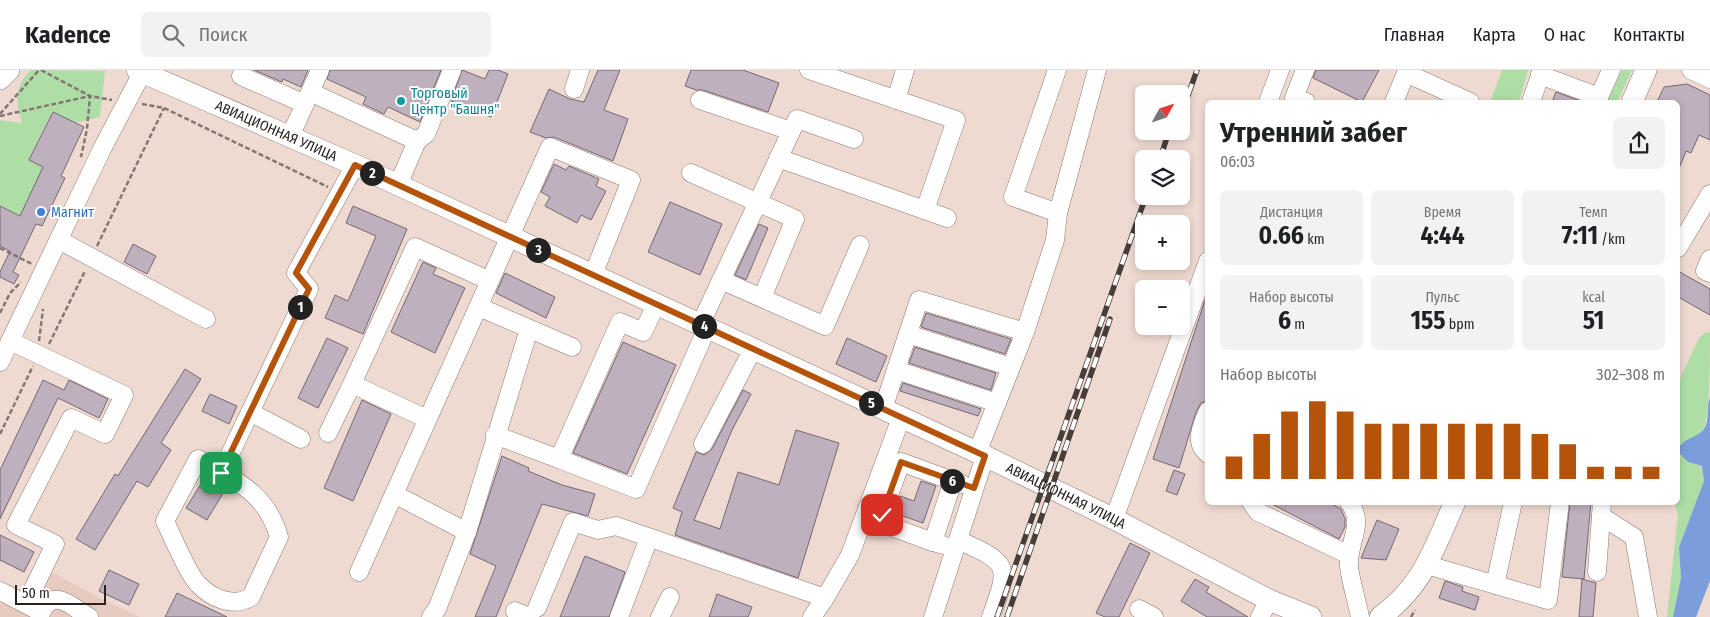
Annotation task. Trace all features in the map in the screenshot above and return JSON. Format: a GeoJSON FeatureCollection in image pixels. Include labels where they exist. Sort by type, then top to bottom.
{"type":"FeatureCollection","features":[{"type":"Feature","properties":{"kind":"main road"},"geometry":{"type":"LineString","coordinates":[[0,79],[9,70]]}},
{"type":"Feature","properties":{"kind":"main road"},"geometry":{"type":"LineString","coordinates":[[1633,100],[1646,70]]}},
{"type":"Feature","properties":{"kind":"main road","name":"АВИАЦИОННАЯ УЛИЦА"},"geometry":{"type":"LineString","coordinates":[[150,73],[704,326],[1114,518],[1264,608],[1311,617]]}},
{"type":"Feature","properties":{"kind":"main road"},"geometry":{"type":"LineString","coordinates":[[1380,617],[1404,598],[1419,580],[1454,505]]}},
{"type":"Feature","properties":{"kind":"street"},"geometry":{"type":"LineString","coordinates":[[290,137],[320,70]]}},
{"type":"Feature","properties":{"kind":"street"},"geometry":{"type":"LineString","coordinates":[[398,185],[417,141],[426,134],[452,70]]}},
{"type":"Feature","properties":{"kind":"street"},"geometry":{"type":"LineString","coordinates":[[574,89],[580,70]]}},
{"type":"Feature","properties":{"kind":"street"},"geometry":{"type":"LineString","coordinates":[[896,100],[906,70]]}},
{"type":"Feature","properties":{"kind":"street"},"geometry":{"type":"LineString","coordinates":[[1057,70],[1013,197],[1058,213]]}},
{"type":"Feature","properties":{"kind":"street"},"geometry":{"type":"LineString","coordinates":[[933,617],[974,488],[981,455],[997,403],[1025,332],[1055,240],[1058,213],[1097,70]]}},
{"type":"Feature","properties":{"kind":"street"},"geometry":{"type":"LineString","coordinates":[[1280,70],[1282,100]]}},
{"type":"Feature","properties":{"kind":"street"},"geometry":{"type":"LineString","coordinates":[[1283,100],[1305,70]]}},
{"type":"Feature","properties":{"kind":"street"},"geometry":{"type":"LineString","coordinates":[[1532,100],[1541,73],[1598,100],[1611,70]]}},
{"type":"Feature","properties":{"kind":"street"},"geometry":{"type":"LineString","coordinates":[[1691,70],[1710,79]]}},
{"type":"Feature","properties":{"kind":"street"},"geometry":{"type":"LineString","coordinates":[[812,71],[956,120],[925,210]]}},
{"type":"Feature","properties":{"kind":"street"},"geometry":{"type":"LineString","coordinates":[[1395,100],[1402,72],[1465,100]]}},
{"type":"Feature","properties":{"kind":"street"},"geometry":{"type":"LineString","coordinates":[[0,362],[127,102],[150,73]]}},
{"type":"Feature","properties":{"kind":"street"},"geometry":{"type":"LineString","coordinates":[[241,76],[307,98],[417,141]]}},
{"type":"Feature","properties":{"kind":"street"},"geometry":{"type":"LineString","coordinates":[[700,100],[791,131]]}},
{"type":"Feature","properties":{"kind":"street"},"geometry":{"type":"LineString","coordinates":[[495,435],[636,490],[704,326],[721,280],[797,119],[854,139]]}},
{"type":"Feature","properties":{"kind":"street"},"geometry":{"type":"LineString","coordinates":[[359,572],[550,147],[631,180],[592,275]]}},
{"type":"Feature","properties":{"kind":"street"},"geometry":{"type":"LineString","coordinates":[[778,158],[947,218]]}},
{"type":"Feature","properties":{"kind":"street"},"geometry":{"type":"LineString","coordinates":[[221,473],[309,289],[296,273],[355,165]]}},
{"type":"Feature","properties":{"kind":"street"},"geometry":{"type":"LineString","coordinates":[[691,173],[795,219],[762,298]]}},
{"type":"Feature","properties":{"kind":"street"},"geometry":{"type":"LineString","coordinates":[[1680,245],[1710,194]]}},
{"type":"Feature","properties":{"kind":"street"},"geometry":{"type":"LineString","coordinates":[[59,240],[206,319]]}},
{"type":"Feature","properties":{"kind":"street"},"geometry":{"type":"LineString","coordinates":[[721,280],[825,326],[860,245]]}},
{"type":"Feature","properties":{"kind":"street"},"geometry":{"type":"LineString","coordinates":[[328,433],[416,247],[490,281]]}},
{"type":"Feature","properties":{"kind":"street"},"geometry":{"type":"LineString","coordinates":[[1710,259],[1705,271],[1710,273]]}},
{"type":"Feature","properties":{"kind":"street"},"geometry":{"type":"LineString","coordinates":[[1114,518],[1205,270]]}},
{"type":"Feature","properties":{"kind":"street"},"geometry":{"type":"LineString","coordinates":[[812,617],[850,555],[892,414],[896,370],[919,300],[1025,332]]}},
{"type":"Feature","properties":{"kind":"street"},"geometry":{"type":"LineString","coordinates":[[559,459],[620,322],[643,332],[656,305]]}},
{"type":"Feature","properties":{"kind":"street"},"geometry":{"type":"LineString","coordinates":[[479,307],[572,346]]}},
{"type":"Feature","properties":{"kind":"street"},"geometry":{"type":"LineString","coordinates":[[431,617],[437,609],[467,532],[495,435],[529,329]]}},
{"type":"Feature","properties":{"kind":"street"},"geometry":{"type":"LineString","coordinates":[[908,334],[1011,367]]}},
{"type":"Feature","properties":{"kind":"street"},"geometry":{"type":"LineString","coordinates":[[10,341],[124,395],[105,434],[71,418],[16,525],[55,544],[26,604]]}},
{"type":"Feature","properties":{"kind":"street"},"geometry":{"type":"LineString","coordinates":[[703,444],[753,349]]}},
{"type":"Feature","properties":{"kind":"street"},"geometry":{"type":"LineString","coordinates":[[896,370],[997,403]]}},
{"type":"Feature","properties":{"kind":"street"},"geometry":{"type":"LineString","coordinates":[[352,384],[427,419]]}},
{"type":"Feature","properties":{"kind":"street"},"geometry":{"type":"LineString","coordinates":[[250,412],[300,439]]}},
{"type":"Feature","properties":{"kind":"street"},"geometry":{"type":"LineString","coordinates":[[1205,420],[1199,438],[1202,449],[1205,452]]}},
{"type":"Feature","properties":{"kind":"street"},"geometry":{"type":"LineString","coordinates":[[198,459],[221,473],[257,496],[272,515],[279,538],[251,597],[241,602],[223,601],[197,584],[165,521],[198,459]]}},
{"type":"Feature","properties":{"kind":"street"},"geometry":{"type":"LineString","coordinates":[[974,488],[901,462],[882,515],[890,526],[933,542],[956,544],[988,554],[1001,567],[1004,580],[991,617]]}},
{"type":"Feature","properties":{"kind":"street"},"geometry":{"type":"LineString","coordinates":[[933,542],[953,481]]}},
{"type":"Feature","properties":{"kind":"street"},"geometry":{"type":"LineString","coordinates":[[394,494],[467,532]]}},
{"type":"Feature","properties":{"kind":"street"},"geometry":{"type":"LineString","coordinates":[[1252,505],[1258,512],[1349,555]]}},
{"type":"Feature","properties":{"kind":"street"},"geometry":{"type":"LineString","coordinates":[[1352,505],[1354,508],[1358,526],[1349,555],[1349,568],[1360,617]]}},
{"type":"Feature","properties":{"kind":"street"},"geometry":{"type":"LineString","coordinates":[[1495,585],[1512,505]]}},
{"type":"Feature","properties":{"kind":"street"},"geometry":{"type":"LineString","coordinates":[[1427,564],[1548,600],[1560,505]]}},
{"type":"Feature","properties":{"kind":"street"},"geometry":{"type":"LineString","coordinates":[[1597,572],[1602,509]]}},
{"type":"Feature","properties":{"kind":"street"},"geometry":{"type":"LineString","coordinates":[[1602,509],[1634,536],[1648,617]]}},
{"type":"Feature","properties":{"kind":"street"},"geometry":{"type":"LineString","coordinates":[[527,612],[573,522],[598,530],[616,526],[825,598]]}},
{"type":"Feature","properties":{"kind":"street"},"geometry":{"type":"LineString","coordinates":[[619,617],[649,538]]}},
{"type":"Feature","properties":{"kind":"street"},"geometry":{"type":"LineString","coordinates":[[0,591],[44,615],[45,604],[54,599],[60,600],[89,617]]}},
{"type":"Feature","properties":{"kind":"street"},"geometry":{"type":"LineString","coordinates":[[660,617],[670,597]]}},
{"type":"Feature","properties":{"kind":"path"},"geometry":{"type":"LineString","coordinates":[[0,115],[40,70],[90,96],[164,108],[321,184],[341,191]]}},
{"type":"Feature","properties":{"kind":"path"},"geometry":{"type":"LineString","coordinates":[[0,115],[90,96]]}},
{"type":"Feature","properties":{"kind":"path"},"geometry":{"type":"LineString","coordinates":[[80,163],[88,129],[90,96]]}},
{"type":"Feature","properties":{"kind":"path"},"geometry":{"type":"LineString","coordinates":[[0,434],[35,361],[43,356],[164,108]]}},
{"type":"Feature","properties":{"kind":"path"},"geometry":{"type":"LineString","coordinates":[[0,248],[35,265],[32,271]]}},
{"type":"Feature","properties":{"kind":"path"},"geometry":{"type":"LineString","coordinates":[[0,313],[10,293],[26,277]]}},
{"type":"Feature","properties":{"kind":"shaded area"},"geometry":{"type":"Polygon","coordinates":[[[48,570],[140,617],[0,617],[0,605],[48,570]]]}},
{"type":"Feature","properties":{"kind":"green space"},"geometry":{"type":"Polygon","coordinates":[[[31,70],[105,71],[100,117],[75,123],[52,112],[29,160],[43,167],[20,216],[0,206],[0,120],[22,123],[18,109],[19,88],[25,76],[31,70]]]}},
{"type":"Feature","properties":{"kind":"green space"},"geometry":{"type":"Polygon","coordinates":[[[1502,70],[1528,70],[1520,100],[1491,100],[1502,70]]]}},
{"type":"Feature","properties":{"kind":"green space"},"geometry":{"type":"Polygon","coordinates":[[[1622,70],[1632,70],[1618,100],[1608,100],[1622,70]]]}},
{"type":"Feature","properties":{"kind":"green space"},"geometry":{"type":"Polygon","coordinates":[[[1710,332],[1706,421],[1704,428],[1698,434],[1680,447],[1680,379],[1699,338],[1705,333],[1710,332]]]}},
{"type":"Feature","properties":{"kind":"green space"},"geometry":{"type":"Polygon","coordinates":[[[1680,454],[1688,462],[1702,466],[1704,481],[1679,547],[1681,578],[1673,617],[1667,617],[1678,514],[1675,505],[1680,505],[1680,454]]]}},
{"type":"Feature","properties":{"kind":"water"},"geometry":{"type":"Polygon","coordinates":[[[1710,397],[1710,581],[1696,617],[1673,617],[1681,578],[1679,547],[1704,481],[1702,466],[1688,462],[1680,454],[1680,446],[1704,429],[1707,422],[1710,397]]]}},
{"type":"Feature","properties":{"kind":"building"},"geometry":{"type":"Polygon","coordinates":[[[254,70],[308,70],[301,87],[283,79],[282,82],[254,70]]]}},
{"type":"Feature","properties":{"kind":"building","name":"Торговый Центр \"Башня\""},"geometry":{"type":"Polygon","coordinates":[[[330,70],[441,70],[420,122],[388,107],[384,114],[363,104],[366,97],[327,79],[330,70]]]}},
{"type":"Feature","properties":{"kind":"building"},"geometry":{"type":"Polygon","coordinates":[[[462,70],[485,79],[489,70],[498,70],[508,74],[491,117],[451,101],[462,70]]]}},
{"type":"Feature","properties":{"kind":"building"},"geometry":{"type":"Polygon","coordinates":[[[598,70],[620,70],[604,110],[628,119],[613,161],[554,137],[546,138],[530,132],[549,89],[570,99],[584,102],[598,70]]]}},
{"type":"Feature","properties":{"kind":"building"},"geometry":{"type":"Polygon","coordinates":[[[691,70],[743,70],[779,83],[768,112],[703,90],[696,90],[685,86],[691,70]]]}},
{"type":"Feature","properties":{"kind":"building"},"geometry":{"type":"Polygon","coordinates":[[[1316,70],[1379,70],[1363,100],[1358,100],[1313,78],[1316,70]]]}},
{"type":"Feature","properties":{"kind":"building"},"geometry":{"type":"Polygon","coordinates":[[[1687,84],[1710,95],[1710,140],[1699,135],[1691,153],[1686,151],[1680,166],[1680,100],[1658,100],[1664,87],[1687,84]]]}},
{"type":"Feature","properties":{"kind":"building"},"geometry":{"type":"Polygon","coordinates":[[[1556,92],[1578,100],[1553,100],[1556,92]]]}},
{"type":"Feature","properties":{"kind":"building"},"geometry":{"type":"Polygon","coordinates":[[[53,112],[84,127],[61,176],[65,178],[42,226],[36,224],[13,272],[19,275],[14,284],[0,277],[0,272],[10,251],[0,246],[0,206],[20,216],[43,167],[29,160],[53,112]]]}},
{"type":"Feature","properties":{"kind":"building"},"geometry":{"type":"Polygon","coordinates":[[[554,164],[566,170],[569,166],[599,179],[596,186],[606,191],[591,220],[581,215],[577,223],[545,206],[550,197],[541,192],[554,164]]]}},
{"type":"Feature","properties":{"kind":"building"},"geometry":{"type":"Polygon","coordinates":[[[670,202],[722,224],[700,275],[648,252],[670,202]]]}},
{"type":"Feature","properties":{"kind":"building"},"geometry":{"type":"Polygon","coordinates":[[[353,206],[407,229],[363,334],[325,318],[335,295],[348,301],[376,236],[346,223],[353,206]]]}},
{"type":"Feature","properties":{"kind":"building"},"geometry":{"type":"Polygon","coordinates":[[[759,224],[768,228],[746,280],[735,275],[759,224]]]}},
{"type":"Feature","properties":{"kind":"building"},"geometry":{"type":"Polygon","coordinates":[[[133,244],[156,256],[147,274],[124,262],[133,244]]]}},
{"type":"Feature","properties":{"kind":"building"},"geometry":{"type":"Polygon","coordinates":[[[423,262],[436,268],[433,274],[465,288],[435,353],[391,332],[423,262]]]}},
{"type":"Feature","properties":{"kind":"building"},"geometry":{"type":"Polygon","coordinates":[[[1680,272],[1710,289],[1710,315],[1680,298],[1680,272]]]}},
{"type":"Feature","properties":{"kind":"building"},"geometry":{"type":"Polygon","coordinates":[[[505,273],[555,297],[546,318],[496,293],[505,273]]]}},
{"type":"Feature","properties":{"kind":"building"},"geometry":{"type":"Polygon","coordinates":[[[1205,300],[1205,401],[1201,403],[1196,412],[1179,468],[1153,459],[1205,300]]]}},
{"type":"Feature","properties":{"kind":"building"},"geometry":{"type":"Polygon","coordinates":[[[926,313],[1011,339],[1005,354],[921,327],[926,313]]]}},
{"type":"Feature","properties":{"kind":"building"},"geometry":{"type":"Polygon","coordinates":[[[327,338],[348,348],[318,408],[298,398],[327,338]]]}},
{"type":"Feature","properties":{"kind":"building"},"geometry":{"type":"Polygon","coordinates":[[[847,338],[887,356],[876,382],[836,364],[847,338]]]}},
{"type":"Feature","properties":{"kind":"building"},"geometry":{"type":"Polygon","coordinates":[[[623,342],[676,365],[627,474],[573,453],[623,342]]]}},
{"type":"Feature","properties":{"kind":"building"},"geometry":{"type":"Polygon","coordinates":[[[915,347],[996,373],[991,390],[909,363],[915,347]]]}},
{"type":"Feature","properties":{"kind":"building"},"geometry":{"type":"Polygon","coordinates":[[[185,369],[201,379],[161,443],[171,450],[148,487],[137,481],[95,550],[76,539],[115,474],[118,476],[185,369]]]}},
{"type":"Feature","properties":{"kind":"building"},"geometry":{"type":"Polygon","coordinates":[[[43,380],[64,390],[69,380],[108,399],[99,418],[58,398],[0,519],[0,470],[43,380]]]}},
{"type":"Feature","properties":{"kind":"building"},"geometry":{"type":"Polygon","coordinates":[[[903,383],[981,409],[978,416],[900,391],[903,383]]]}},
{"type":"Feature","properties":{"kind":"building"},"geometry":{"type":"Polygon","coordinates":[[[743,390],[751,394],[732,430],[694,520],[720,529],[738,472],[779,485],[796,430],[839,443],[798,578],[675,535],[682,512],[673,508],[696,452],[704,455],[712,449],[743,390]]]}},
{"type":"Feature","properties":{"kind":"building"},"geometry":{"type":"Polygon","coordinates":[[[210,394],[237,406],[229,424],[202,411],[210,394]]]}},
{"type":"Feature","properties":{"kind":"building"},"geometry":{"type":"Polygon","coordinates":[[[362,400],[391,414],[353,501],[324,488],[362,400]]]}},
{"type":"Feature","properties":{"kind":"building"},"geometry":{"type":"Polygon","coordinates":[[[502,456],[529,468],[528,471],[562,485],[595,494],[588,516],[542,504],[496,617],[475,617],[496,566],[470,554],[502,456]]]}},
{"type":"Feature","properties":{"kind":"building"},"geometry":{"type":"Polygon","coordinates":[[[1174,470],[1185,474],[1177,495],[1166,491],[1174,470]]]}},
{"type":"Feature","properties":{"kind":"building"},"geometry":{"type":"Polygon","coordinates":[[[206,476],[226,488],[207,520],[186,508],[206,476]]]}},
{"type":"Feature","properties":{"kind":"building"},"geometry":{"type":"Polygon","coordinates":[[[921,481],[936,486],[923,523],[894,513],[900,496],[914,501],[921,481]]]}},
{"type":"Feature","properties":{"kind":"building"},"geometry":{"type":"Polygon","coordinates":[[[1274,505],[1334,505],[1341,509],[1345,519],[1345,527],[1339,539],[1274,505]]]}},
{"type":"Feature","properties":{"kind":"building"},"geometry":{"type":"Polygon","coordinates":[[[1570,505],[1591,505],[1584,579],[1562,577],[1570,505]]]}},
{"type":"Feature","properties":{"kind":"building"},"geometry":{"type":"Polygon","coordinates":[[[1377,520],[1399,529],[1386,560],[1361,558],[1377,520]]]}},
{"type":"Feature","properties":{"kind":"building"},"geometry":{"type":"Polygon","coordinates":[[[0,535],[34,552],[24,572],[0,560],[0,535]]]}},
{"type":"Feature","properties":{"kind":"building"},"geometry":{"type":"Polygon","coordinates":[[[1130,543],[1150,553],[1119,617],[1105,617],[1096,613],[1130,543]]]}},
{"type":"Feature","properties":{"kind":"building"},"geometry":{"type":"Polygon","coordinates":[[[585,556],[625,572],[609,617],[560,617],[585,556]]]}},
{"type":"Feature","properties":{"kind":"building"},"geometry":{"type":"Polygon","coordinates":[[[109,570],[139,584],[129,605],[99,591],[109,570]]]}},
{"type":"Feature","properties":{"kind":"building"},"geometry":{"type":"Polygon","coordinates":[[[1195,579],[1209,587],[1206,592],[1248,617],[1207,617],[1181,601],[1195,579]]]}},
{"type":"Feature","properties":{"kind":"building"},"geometry":{"type":"Polygon","coordinates":[[[1582,579],[1596,583],[1593,617],[1579,617],[1582,579]]]}},
{"type":"Feature","properties":{"kind":"building"},"geometry":{"type":"Polygon","coordinates":[[[1445,581],[1463,587],[1462,591],[1479,597],[1475,610],[1439,598],[1445,581]]]}},
{"type":"Feature","properties":{"kind":"building"},"geometry":{"type":"Polygon","coordinates":[[[177,593],[227,617],[165,617],[177,593]]]}},
{"type":"Feature","properties":{"kind":"building"},"geometry":{"type":"Polygon","coordinates":[[[717,594],[752,607],[748,617],[709,617],[717,594]]]}},
{"type":"Feature","properties":{"kind":"railway"},"geometry":{"type":"LineString","coordinates":[[1190,90],[1197,70]]}},
{"type":"Feature","properties":{"kind":"railway"},"geometry":{"type":"LineString","coordinates":[[1163,150],[1166,140]]}},
{"type":"Feature","properties":{"kind":"railway"},"geometry":{"type":"LineString","coordinates":[[997,617],[1143,205]]}},
{"type":"Feature","properties":{"kind":"railway"},"geometry":{"type":"LineString","coordinates":[[1007,617],[1110,319]]}},
{"type":"Feature","properties":{"kind":"place","name":"Торговый Центр \"Башня\""},"geometry":{"type":"Point","coordinates":[401,101]}},
{"type":"Feature","properties":{"kind":"place","name":"Магнит"},"geometry":{"type":"Point","coordinates":[41,212]}},
{"type":"Feature","properties":{"kind":"route"},"geometry":{"type":"LineString","coordinates":[[221,473],[309,289],[296,273],[355,165],[985,456],[974,488],[901,462],[882,515]]}}]}
